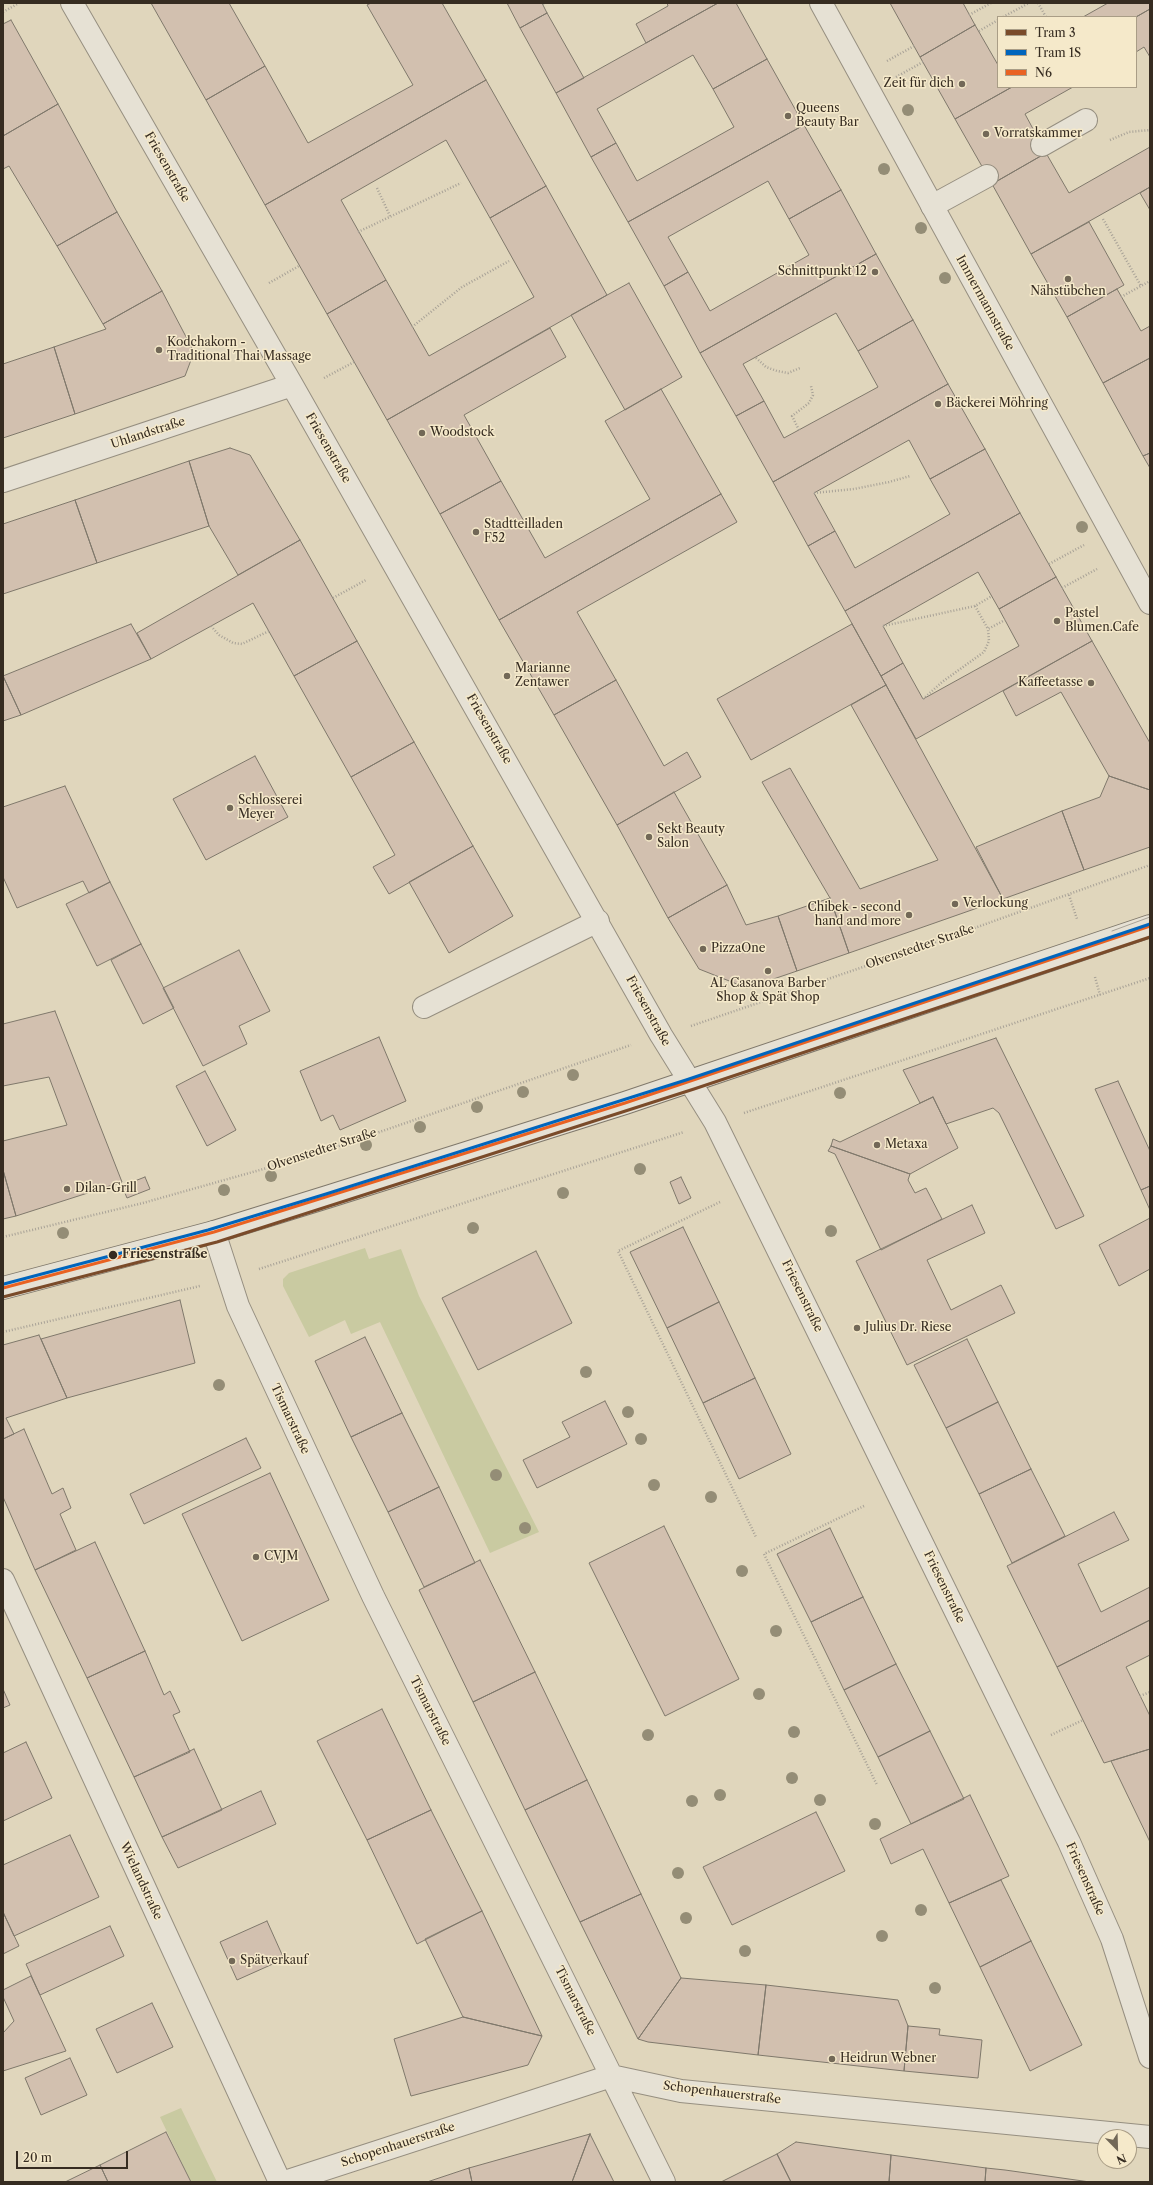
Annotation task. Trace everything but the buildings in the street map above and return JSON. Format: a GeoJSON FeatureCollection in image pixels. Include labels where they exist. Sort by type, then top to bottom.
{"type":"FeatureCollection","features":[{"type":"Feature","properties":{"kind":"street","name":"Friesenstraße"},"geometry":{"type":"LineString","coordinates":[[72,3],[395,565],[689,1082],[715,1122],[749,1188],[1023,1748],[1106,1926],[1133,1999],[1150,2057]]}},
{"type":"Feature","properties":{"kind":"street","name":"Immermannstraße"},"geometry":{"type":"LineString","coordinates":[[821,3],[1150,603]]}},
{"type":"Feature","properties":{"kind":"street"},"geometry":{"type":"LineString","coordinates":[[1042,145],[1086,120]]}},
{"type":"Feature","properties":{"kind":"street"},"geometry":{"type":"LineString","coordinates":[[932,206],[987,176]]}},
{"type":"Feature","properties":{"kind":"street","name":"Uhlandstraße"},"geometry":{"type":"LineString","coordinates":[[3,481],[292,385]]}},
{"type":"Feature","properties":{"kind":"street"},"geometry":{"type":"LineString","coordinates":[[424,1007],[598,921]]}},
{"type":"Feature","properties":{"kind":"street"},"geometry":{"type":"LineString","coordinates":[[3,1288],[214,1232],[689,1082],[1150,926]]}},
{"type":"Feature","properties":{"kind":"street","name":"Tismarstraße"},"geometry":{"type":"LineString","coordinates":[[214,1232],[238,1306],[363,1575],[591,2032],[611,2076],[664,2182]]}},
{"type":"Feature","properties":{"kind":"street","name":"Wielandstraße"},"geometry":{"type":"LineString","coordinates":[[3,1580],[280,2182]]}},
{"type":"Feature","properties":{"kind":"street","name":"Schopenhauerstraße"},"geometry":{"type":"LineString","coordinates":[[285,2182],[611,2076],[681,2091],[1150,2137]]}},
{"type":"Feature","properties":{"kind":"path"},"geometry":{"type":"LineString","coordinates":[[3,12],[19,3]]}},
{"type":"Feature","properties":{"kind":"path"},"geometry":{"type":"LineString","coordinates":[[969,15],[991,3]]}},
{"type":"Feature","properties":{"kind":"path"},"geometry":{"type":"LineString","coordinates":[[1006,16],[1029,3]]}},
{"type":"Feature","properties":{"kind":"path"},"geometry":{"type":"LineString","coordinates":[[1038,3],[1045,16]]}},
{"type":"Feature","properties":{"kind":"path"},"geometry":{"type":"LineString","coordinates":[[979,31],[997,21]]}},
{"type":"Feature","properties":{"kind":"path"},"geometry":{"type":"LineString","coordinates":[[358,232],[461,183]]}},
{"type":"Feature","properties":{"kind":"path"},"geometry":{"type":"LineString","coordinates":[[377,188],[390,216]]}},
{"type":"Feature","properties":{"kind":"path"},"geometry":{"type":"LineString","coordinates":[[1104,219],[1141,286]]}},
{"type":"Feature","properties":{"kind":"path"},"geometry":{"type":"LineString","coordinates":[[412,327],[462,287],[509,261]]}},
{"type":"Feature","properties":{"kind":"path"},"geometry":{"type":"LineString","coordinates":[[1121,297],[1150,281]]}},
{"type":"Feature","properties":{"kind":"path"},"geometry":{"type":"LineString","coordinates":[[756,358],[766,367],[777,371],[788,373],[800,368]]}},
{"type":"Feature","properties":{"kind":"path"},"geometry":{"type":"LineString","coordinates":[[799,430],[792,416],[809,402],[813,395],[811,386]]}},
{"type":"Feature","properties":{"kind":"path"},"geometry":{"type":"LineString","coordinates":[[814,493],[854,489],[890,482],[910,476]]}},
{"type":"Feature","properties":{"kind":"path"},"geometry":{"type":"LineString","coordinates":[[1049,564],[1110,530]]}},
{"type":"Feature","properties":{"kind":"path"},"geometry":{"type":"LineString","coordinates":[[1062,588],[1124,554]]}},
{"type":"Feature","properties":{"kind":"path"},"geometry":{"type":"LineString","coordinates":[[333,598],[395,565]]}},
{"type":"Feature","properties":{"kind":"path"},"geometry":{"type":"LineString","coordinates":[[883,626],[975,606],[992,596]]}},
{"type":"Feature","properties":{"kind":"path"},"geometry":{"type":"LineString","coordinates":[[924,699],[942,682],[984,652],[989,641],[988,629],[975,606]]}},
{"type":"Feature","properties":{"kind":"path"},"geometry":{"type":"LineString","coordinates":[[988,629],[1005,620]]}},
{"type":"Feature","properties":{"kind":"path"},"geometry":{"type":"LineString","coordinates":[[211,626],[219,635],[233,643],[242,644],[269,631]]}},
{"type":"Feature","properties":{"kind":"path","name":"Olvenstedter Straße"},"geometry":{"type":"LineString","coordinates":[[689,1026],[930,944],[1150,865]]}},
{"type":"Feature","properties":{"kind":"path"},"geometry":{"type":"LineString","coordinates":[[741,1114],[1150,978]]}},
{"type":"Feature","properties":{"kind":"path","name":"Olvenstedter Straße"},"geometry":{"type":"LineString","coordinates":[[3,1237],[150,1201],[313,1155],[636,1044]]}},
{"type":"Feature","properties":{"kind":"path"},"geometry":{"type":"LineString","coordinates":[[260,1269],[686,1132]]}},
{"type":"Feature","properties":{"kind":"path"},"geometry":{"type":"LineString","coordinates":[[749,1188],[618,1251],[756,1537]]}},
{"type":"Feature","properties":{"kind":"path"},"geometry":{"type":"LineString","coordinates":[[3,1332],[200,1286]]}},
{"type":"Feature","properties":{"kind":"path"},"geometry":{"type":"LineString","coordinates":[[864,1506],[764,1554],[877,1785]]}},
{"type":"Feature","properties":{"kind":"path"},"geometry":{"type":"LineString","coordinates":[[1140,1696],[1150,1692]]}},
{"type":"Feature","properties":{"kind":"path"},"geometry":{"type":"LineString","coordinates":[[1023,1748],[1083,1720]]}},
{"type":"Feature","properties":{"kind":"green space"},"geometry":{"type":"Polygon","coordinates":[[[365,1248],[369,1259],[401,1249],[419,1296],[539,1532],[490,1553],[380,1322],[351,1334],[345,1320],[309,1337],[283,1286],[283,1279],[289,1273],[365,1248]]]}},
{"type":"Feature","properties":{"kind":"green space"},"geometry":{"type":"Polygon","coordinates":[[[181,2108],[217,2182],[191,2182],[160,2117],[181,2108]]]}},
{"type":"Feature","properties":{"kind":"tram line"},"geometry":{"type":"LineString","coordinates":[[1112,931],[1150,917]]}},
{"type":"Feature","properties":{"kind":"tram line","name":"1S"},"geometry":{"type":"LineString","coordinates":[[4,1284],[208,1230],[326,1194],[686,1080],[1150,924]]}},
{"type":"Feature","properties":{"kind":"tram line","name":"3"},"geometry":{"type":"LineString","coordinates":[[3,1297],[217,1242],[694,1089],[1150,937]]}},
{"type":"Feature","properties":{"kind":"transit line","name":"N6"},"geometry":{"type":"LineString","coordinates":[[3,1288],[214,1232],[625,1103],[1150,926]]}},
{"type":"Feature","properties":{"kind":"place","name":"Zeit für dich"},"geometry":{"type":"Point","coordinates":[962,84]}},
{"type":"Feature","properties":{"kind":"place","name":"Queens Beauty Bar"},"geometry":{"type":"Point","coordinates":[788,116]}},
{"type":"Feature","properties":{"kind":"place","name":"Vorratskammer"},"geometry":{"type":"Point","coordinates":[986,134]}},
{"type":"Feature","properties":{"kind":"place","name":"Schnittpunkt 12"},"geometry":{"type":"Point","coordinates":[875,272]}},
{"type":"Feature","properties":{"kind":"place","name":"Nähstübchen"},"geometry":{"type":"Point","coordinates":[1068,279]}},
{"type":"Feature","properties":{"kind":"place","name":"Kodchakorn - Traditional Thai Massage"},"geometry":{"type":"Point","coordinates":[159,350]}},
{"type":"Feature","properties":{"kind":"place","name":"Bäckerei Möhring"},"geometry":{"type":"Point","coordinates":[938,404]}},
{"type":"Feature","properties":{"kind":"place","name":"Woodstock"},"geometry":{"type":"Point","coordinates":[422,433]}},
{"type":"Feature","properties":{"kind":"place","name":"Stadtteilladen F52"},"geometry":{"type":"Point","coordinates":[476,532]}},
{"type":"Feature","properties":{"kind":"place","name":"Pastel Blumen.Cafe"},"geometry":{"type":"Point","coordinates":[1057,621]}},
{"type":"Feature","properties":{"kind":"place","name":"Marianne Zentawer"},"geometry":{"type":"Point","coordinates":[507,676]}},
{"type":"Feature","properties":{"kind":"place","name":"Kaffeetasse"},"geometry":{"type":"Point","coordinates":[1091,683]}},
{"type":"Feature","properties":{"kind":"place","name":"Schlosserei Meyer"},"geometry":{"type":"Point","coordinates":[230,808]}},
{"type":"Feature","properties":{"kind":"place","name":"Sekt Beauty Salon"},"geometry":{"type":"Point","coordinates":[649,837]}},
{"type":"Feature","properties":{"kind":"place","name":"Verlockung"},"geometry":{"type":"Point","coordinates":[955,904]}},
{"type":"Feature","properties":{"kind":"place","name":"Chibek - second hand and more"},"geometry":{"type":"Point","coordinates":[909,915]}},
{"type":"Feature","properties":{"kind":"place","name":"PizzaOne"},"geometry":{"type":"Point","coordinates":[703,949]}},
{"type":"Feature","properties":{"kind":"place","name":"AL Casanova Barber Shop & Spät Shop"},"geometry":{"type":"Point","coordinates":[768,971]}},
{"type":"Feature","properties":{"kind":"place","name":"Metaxa"},"geometry":{"type":"Point","coordinates":[877,1145]}},
{"type":"Feature","properties":{"kind":"place","name":"Dilan-Grill"},"geometry":{"type":"Point","coordinates":[67,1189]}},
{"type":"Feature","properties":{"kind":"place","name":"Friesenstraße"},"geometry":{"type":"Point","coordinates":[113,1255]}},
{"type":"Feature","properties":{"kind":"place","name":"Julius Dr. Riese"},"geometry":{"type":"Point","coordinates":[857,1328]}},
{"type":"Feature","properties":{"kind":"place","name":"CVJM"},"geometry":{"type":"Point","coordinates":[256,1557]}},
{"type":"Feature","properties":{"kind":"place","name":"Spätverkauf"},"geometry":{"type":"Point","coordinates":[232,1961]}},
{"type":"Feature","properties":{"kind":"place","name":"Heidrun Webner"},"geometry":{"type":"Point","coordinates":[832,2059]}}]}
